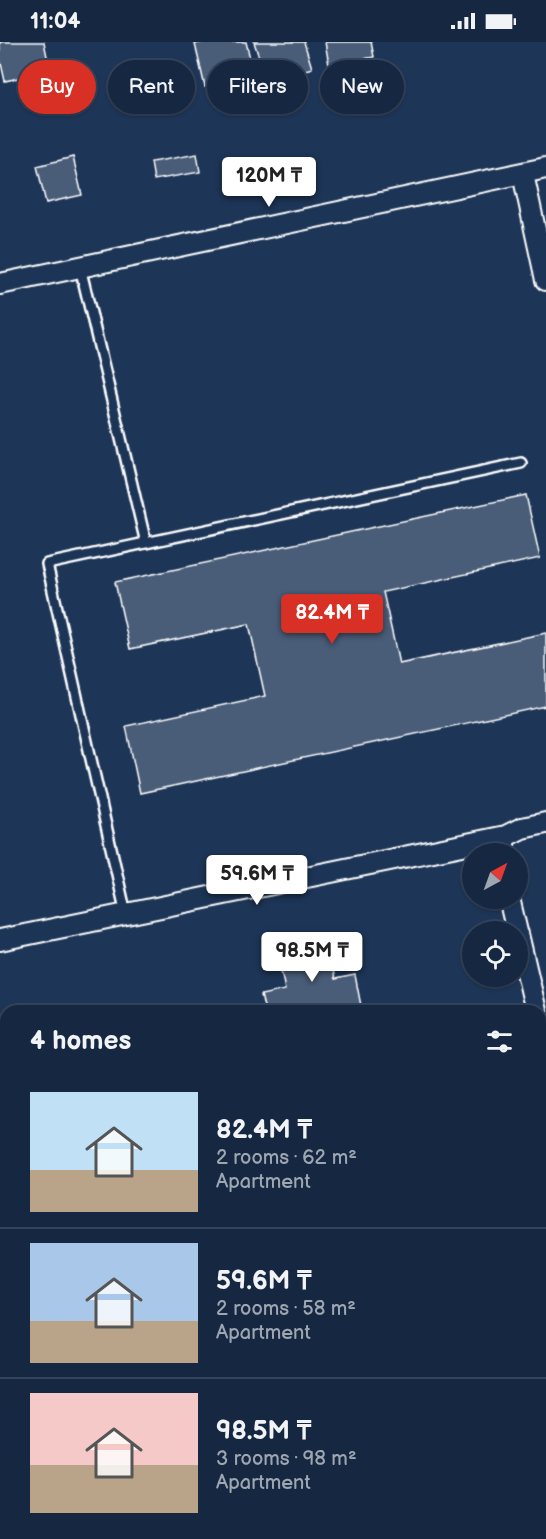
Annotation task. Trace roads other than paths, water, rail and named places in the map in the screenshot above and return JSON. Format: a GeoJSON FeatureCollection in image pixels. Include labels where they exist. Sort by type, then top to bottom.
{"type":"FeatureCollection","features":[{"type":"Feature","properties":{"kind":"street"},"geometry":{"type":"LineString","coordinates":[[0,284],[546,168]]}},
{"type":"Feature","properties":{"kind":"street"},"geometry":{"type":"LineString","coordinates":[[523,174],[546,280]]}},
{"type":"Feature","properties":{"kind":"street"},"geometry":{"type":"LineString","coordinates":[[506,843],[522,828],[546,823]]}},
{"type":"Feature","properties":{"kind":"street"},"geometry":{"type":"LineString","coordinates":[[0,940],[126,914],[462,853]]}},
{"type":"Feature","properties":{"kind":"street"},"geometry":{"type":"LineString","coordinates":[[528,978],[535,1005]]}},
{"type":"Feature","properties":{"kind":"lane"},"geometry":{"type":"LineString","coordinates":[[80,267],[146,543]]}},
{"type":"Feature","properties":{"kind":"lane"},"geometry":{"type":"LineString","coordinates":[[126,914],[47,564],[521,463]]}}]}
